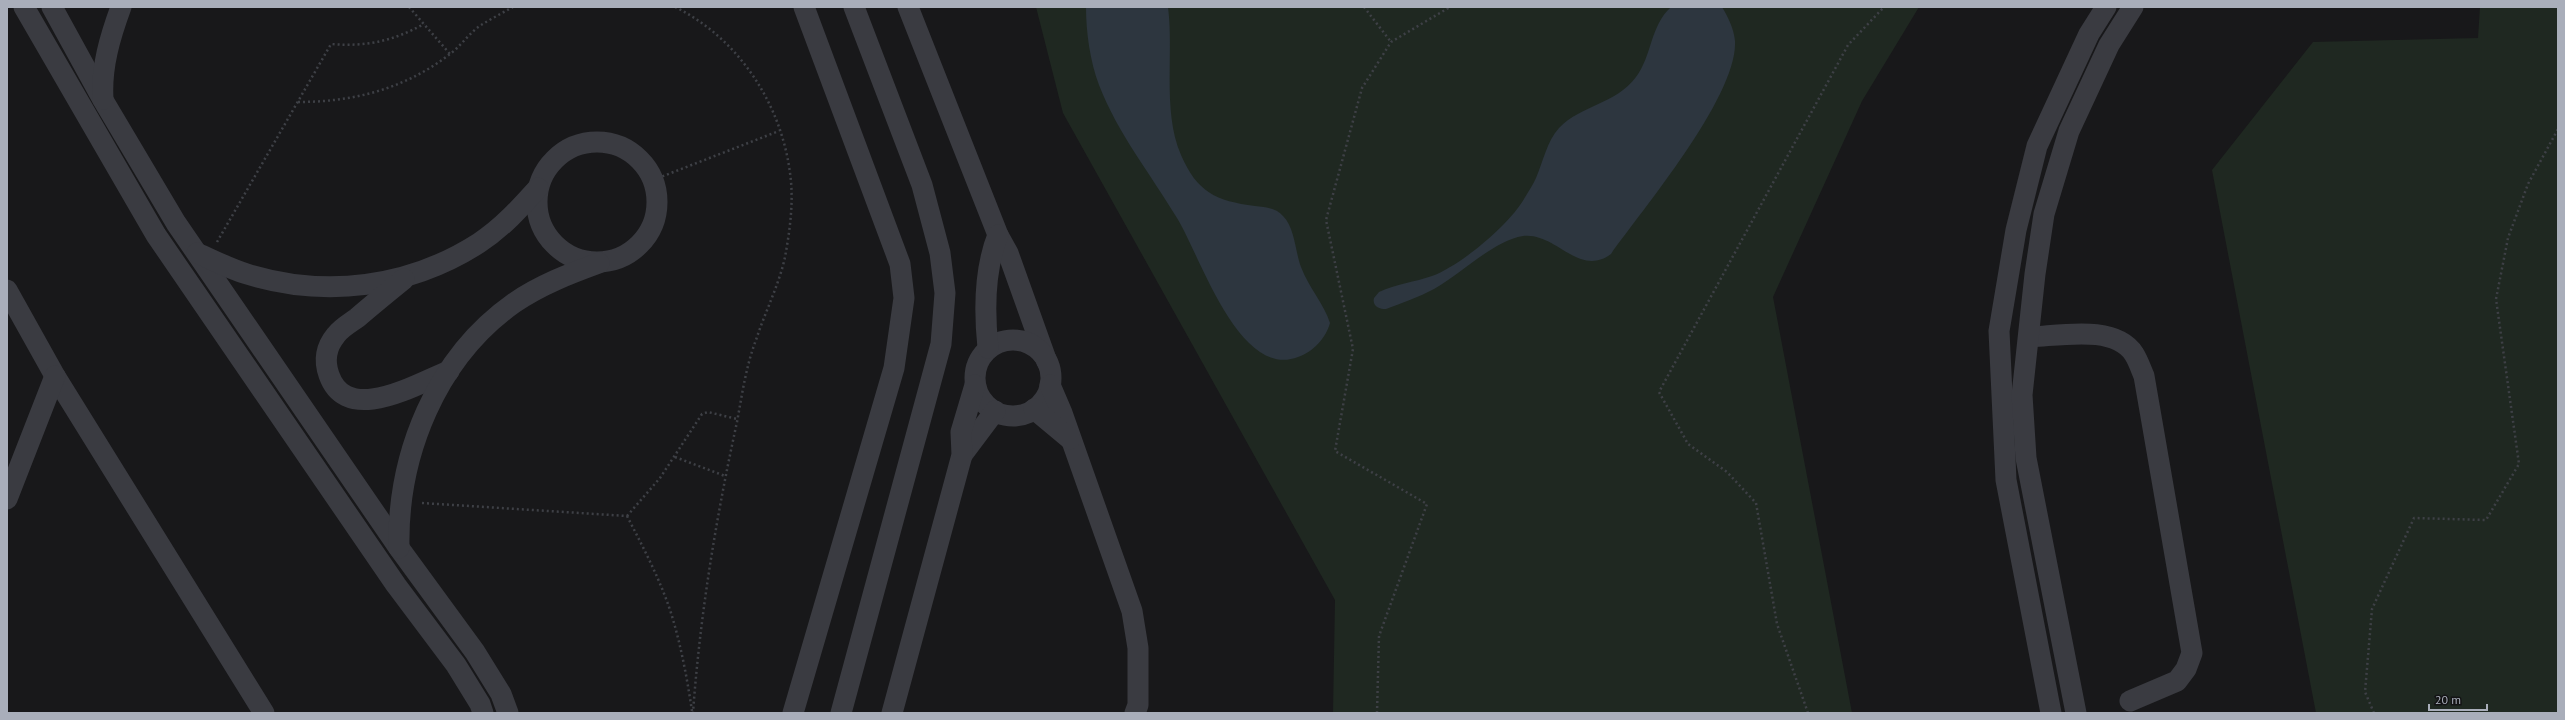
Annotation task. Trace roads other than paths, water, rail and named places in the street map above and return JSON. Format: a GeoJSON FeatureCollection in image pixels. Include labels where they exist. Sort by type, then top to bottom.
{"type":"FeatureCollection","features":[{"type":"Feature","properties":{"kind":"street"},"geometry":{"type":"LineString","coordinates":[[52,7],[103,100],[176,223],[202,255],[399,548],[475,652],[501,694],[508,713]]}},
{"type":"Feature","properties":{"kind":"street"},"geometry":{"type":"LineString","coordinates":[[103,100],[102,81],[106,53],[121,7]]}},
{"type":"Feature","properties":{"kind":"street"},"geometry":{"type":"LineString","coordinates":[[793,713],[894,368],[904,298],[900,264],[804,7]]}},
{"type":"Feature","properties":{"kind":"street"},"geometry":{"type":"LineString","coordinates":[[841,713],[939,352],[944,319],[944,274],[922,185],[854,7]]}},
{"type":"Feature","properties":{"kind":"street"},"geometry":{"type":"LineString","coordinates":[[908,7],[998,235],[1008,253],[1050,373],[1050,385],[1046,396],[1034,409],[1019,416],[1006,416],[985,404],[975,385]]}},
{"type":"Feature","properties":{"kind":"street"},"geometry":{"type":"LineString","coordinates":[[2051,713],[2006,480],[1999,331],[2016,230],[2037,146],[2089,34],[2106,7]]}},
{"type":"Feature","properties":{"kind":"street"},"geometry":{"type":"LineString","coordinates":[[2076,713],[2026,458],[2022,395],[2044,214],[2069,131],[2109,45],[2133,7]]}},
{"type":"Feature","properties":{"kind":"street"},"geometry":{"type":"LineString","coordinates":[[26,8],[156,235],[392,578],[456,665],[480,704],[483,713]]}},
{"type":"Feature","properties":{"kind":"street"},"geometry":{"type":"LineString","coordinates":[[2089,34],[2109,45]]}},
{"type":"Feature","properties":{"kind":"street"},"geometry":{"type":"LineString","coordinates":[[202,255],[252,275],[285,284],[326,288],[366,285],[406,277],[444,263],[479,243],[511,218],[538,188],[546,170],[558,156],[574,146],[593,141],[612,143],[630,151],[644,164],[653,180],[657,199],[655,218],[647,236],[634,249],[617,258],[599,263],[554,280],[514,304],[478,334],[448,371],[423,419],[409,456],[400,502],[399,548]]}},
{"type":"Feature","properties":{"kind":"street"},"geometry":{"type":"LineString","coordinates":[[538,188],[537,206],[540,218],[550,239],[564,251],[580,259],[599,263]]}},
{"type":"Feature","properties":{"kind":"street"},"geometry":{"type":"LineString","coordinates":[[988,348],[985,320],[988,278],[990,256],[998,235]]}},
{"type":"Feature","properties":{"kind":"street"},"geometry":{"type":"LineString","coordinates":[[406,277],[336,335],[327,349],[326,361],[331,382],[343,395],[359,401],[376,400],[448,371]]}},
{"type":"Feature","properties":{"kind":"street"},"geometry":{"type":"LineString","coordinates":[[7,290],[55,376],[264,713]]}},
{"type":"Feature","properties":{"kind":"street"},"geometry":{"type":"LineString","coordinates":[[2029,337],[2104,334],[2120,340],[2133,352],[2144,376],[2192,654],[2186,668],[2177,681],[2130,702]]}},
{"type":"Feature","properties":{"kind":"street"},"geometry":{"type":"LineString","coordinates":[[892,713],[962,455],[961,432],[975,385],[975,369],[980,358],[988,348],[1010,340],[1022,341],[1036,349],[1047,362]]}},
{"type":"Feature","properties":{"kind":"street"},"geometry":{"type":"LineString","coordinates":[[7,499],[55,376]]}},
{"type":"Feature","properties":{"kind":"street"},"geometry":{"type":"LineString","coordinates":[[1050,385],[1132,611],[1138,648],[1138,705],[1135,713]]}},
{"type":"Feature","properties":{"kind":"street"},"geometry":{"type":"LineString","coordinates":[[1034,409],[1070,439]]}},
{"type":"Feature","properties":{"kind":"street"},"geometry":{"type":"LineString","coordinates":[[962,455],[995,411]]}}]}
